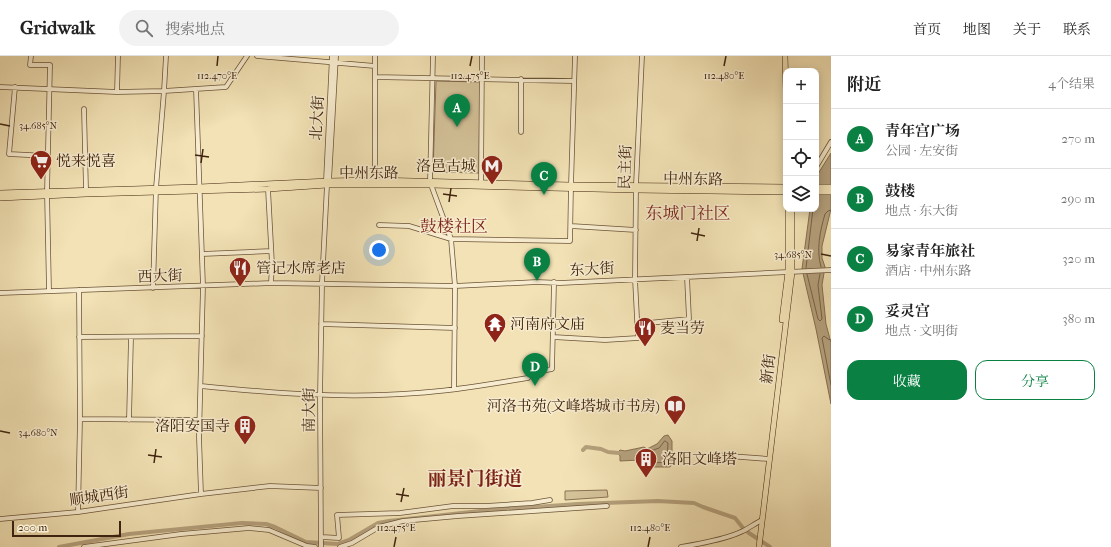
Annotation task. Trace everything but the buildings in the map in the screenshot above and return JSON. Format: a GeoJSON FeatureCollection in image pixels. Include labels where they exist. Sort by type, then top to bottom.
{"type":"FeatureCollection","features":[{"type":"Feature","properties":{"kind":"main road"},"geometry":{"type":"LineString","coordinates":[[785,56],[785,68]]}},
{"type":"Feature","properties":{"kind":"main road"},"geometry":{"type":"LineString","coordinates":[[788,56],[789,68]]}},
{"type":"Feature","properties":{"kind":"main road","name":"中州东路"},"geometry":{"type":"LineString","coordinates":[[199,189],[375,180],[481,185],[783,192]]}},
{"type":"Feature","properties":{"kind":"main road","name":"中州东路"},"geometry":{"type":"LineString","coordinates":[[0,193],[47,194],[199,189],[268,189],[328,182],[430,183]]}},
{"type":"Feature","properties":{"kind":"main road","name":"中州东路"},"geometry":{"type":"LineString","coordinates":[[636,188],[783,186]]}},
{"type":"Feature","properties":{"kind":"main road"},"geometry":{"type":"LineString","coordinates":[[819,187],[831,186]]}},
{"type":"Feature","properties":{"kind":"main road","name":"中州东路"},"geometry":{"type":"LineString","coordinates":[[0,198],[86,190],[156,190]]}},
{"type":"Feature","properties":{"kind":"main road"},"geometry":{"type":"LineString","coordinates":[[819,192],[831,192]]}},
{"type":"Feature","properties":{"kind":"main road"},"geometry":{"type":"LineString","coordinates":[[788,212],[790,272]]}},
{"type":"Feature","properties":{"kind":"main road","name":"新街"},"geometry":{"type":"LineString","coordinates":[[760,531],[790,272],[792,212]]}},
{"type":"Feature","properties":{"kind":"main road"},"geometry":{"type":"LineString","coordinates":[[756,547],[760,531]]}},
{"type":"Feature","properties":{"kind":"main road"},"geometry":{"type":"LineString","coordinates":[[760,531],[760,547]]}},
{"type":"Feature","properties":{"kind":"street"},"geometry":{"type":"LineString","coordinates":[[31,56],[30,65],[50,65],[47,194],[48,291]]}},
{"type":"Feature","properties":{"kind":"street"},"geometry":{"type":"LineString","coordinates":[[117,92],[118,56]]}},
{"type":"Feature","properties":{"kind":"street"},"geometry":{"type":"LineString","coordinates":[[153,288],[156,190],[166,56]]}},
{"type":"Feature","properties":{"kind":"street"},"geometry":{"type":"LineString","coordinates":[[0,87],[117,92],[196,90],[226,87],[247,56]]}},
{"type":"Feature","properties":{"kind":"street"},"geometry":{"type":"LineString","coordinates":[[257,56],[375,66]]}},
{"type":"Feature","properties":{"kind":"street","name":"北大街"},"geometry":{"type":"LineString","coordinates":[[332,56],[334,62]]}},
{"type":"Feature","properties":{"kind":"street","name":"北大街"},"geometry":{"type":"LineString","coordinates":[[322,283],[334,62],[336,56]]}},
{"type":"Feature","properties":{"kind":"street"},"geometry":{"type":"LineString","coordinates":[[375,56],[375,180]]}},
{"type":"Feature","properties":{"kind":"street"},"geometry":{"type":"LineString","coordinates":[[433,56],[430,183],[453,239],[455,286],[454,390]]}},
{"type":"Feature","properties":{"kind":"street"},"geometry":{"type":"LineString","coordinates":[[481,185],[482,56]]}},
{"type":"Feature","properties":{"kind":"street"},"geometry":{"type":"LineString","coordinates":[[379,225],[409,226],[461,240],[570,241],[575,56]]}},
{"type":"Feature","properties":{"kind":"street","name":"民主街"},"geometry":{"type":"LineString","coordinates":[[553,337],[605,340],[638,338],[635,279],[636,188],[642,56]]}},
{"type":"Feature","properties":{"kind":"street"},"geometry":{"type":"LineString","coordinates":[[375,77],[574,81]]}},
{"type":"Feature","properties":{"kind":"street"},"geometry":{"type":"LineString","coordinates":[[521,79],[521,132]]}},
{"type":"Feature","properties":{"kind":"street"},"geometry":{"type":"LineString","coordinates":[[15,87],[9,154],[48,156]]}},
{"type":"Feature","properties":{"kind":"street"},"geometry":{"type":"LineString","coordinates":[[196,90],[203,286],[200,420],[201,494]]}},
{"type":"Feature","properties":{"kind":"street"},"geometry":{"type":"LineString","coordinates":[[84,109],[86,190]]}},
{"type":"Feature","properties":{"kind":"street"},"geometry":{"type":"LineString","coordinates":[[819,161],[831,142]]}},
{"type":"Feature","properties":{"kind":"street"},"geometry":{"type":"LineString","coordinates":[[268,189],[271,283]]}},
{"type":"Feature","properties":{"kind":"street"},"geometry":{"type":"LineString","coordinates":[[570,226],[636,230]]}},
{"type":"Feature","properties":{"kind":"street"},"geometry":{"type":"LineString","coordinates":[[202,254],[271,251]]}},
{"type":"Feature","properties":{"kind":"street","name":"东大街"},"geometry":{"type":"LineString","coordinates":[[322,283],[455,286],[830,270]]}},
{"type":"Feature","properties":{"kind":"street"},"geometry":{"type":"LineString","coordinates":[[638,324],[689,319],[687,277]]}},
{"type":"Feature","properties":{"kind":"street"},"geometry":{"type":"LineString","coordinates":[[201,386],[266,393],[320,396],[416,394],[454,390],[528,378],[530,373],[552,369],[554,282]]}},
{"type":"Feature","properties":{"kind":"street","name":"西大街"},"geometry":{"type":"LineString","coordinates":[[0,293],[271,283],[322,283]]}},
{"type":"Feature","properties":{"kind":"street","name":"南大街"},"geometry":{"type":"LineString","coordinates":[[321,547],[320,396],[322,283]]}},
{"type":"Feature","properties":{"kind":"street"},"geometry":{"type":"LineString","coordinates":[[78,512],[80,419],[79,290]]}},
{"type":"Feature","properties":{"kind":"street"},"geometry":{"type":"LineString","coordinates":[[321,324],[455,328]]}},
{"type":"Feature","properties":{"kind":"street"},"geometry":{"type":"LineString","coordinates":[[79,338],[202,336]]}},
{"type":"Feature","properties":{"kind":"street"},"geometry":{"type":"LineString","coordinates":[[129,420],[131,337]]}},
{"type":"Feature","properties":{"kind":"street"},"geometry":{"type":"LineString","coordinates":[[80,419],[200,420]]}},
{"type":"Feature","properties":{"kind":"street"},"geometry":{"type":"LineString","coordinates":[[715,455],[768,458]]}},
{"type":"Feature","properties":{"kind":"street","name":"顺城西街"},"geometry":{"type":"LineString","coordinates":[[0,519],[78,512],[201,494],[270,486],[321,488]]}},
{"type":"Feature","properties":{"kind":"street"},"geometry":{"type":"LineString","coordinates":[[322,538],[339,538],[337,515],[400,512],[453,506],[486,506],[532,503],[550,500]]}},
{"type":"Feature","properties":{"kind":"street"},"geometry":{"type":"LineString","coordinates":[[340,547],[352,544],[379,527],[403,521],[607,506]]}},
{"type":"Feature","properties":{"kind":"street"},"geometry":{"type":"LineString","coordinates":[[681,547],[697,546],[744,531],[761,520]]}},
{"type":"Feature","properties":{"kind":"street"},"geometry":{"type":"LineString","coordinates":[[84,547],[181,534],[249,528],[269,530],[307,546],[315,547]]}},
{"type":"Feature","properties":{"kind":"shaded area"},"geometry":{"type":"Polygon","coordinates":[[[436,81],[480,82],[479,173],[433,172],[436,81]]]}},
{"type":"Feature","properties":{"kind":"shaded area"},"geometry":{"type":"Polygon","coordinates":[[[607,490],[608,497],[565,500],[565,491],[607,490]]]}},
{"type":"Feature","properties":{"kind":"water"},"geometry":{"type":"Polygon","coordinates":[[[831,153],[831,209],[822,246],[822,258],[825,267],[822,285],[826,324],[831,343],[831,404],[802,269],[810,212],[819,212],[819,172],[831,153]]]}},
{"type":"Feature","properties":{"kind":"water"},"geometry":{"type":"Polygon","coordinates":[[[668,435],[672,441],[672,464],[670,467],[653,467],[652,465],[642,465],[640,460],[620,461],[618,452],[620,450],[625,451],[644,447],[647,449],[657,444],[664,436],[668,435]]]}},
{"type":"Feature","properties":{"kind":"waterway"},"geometry":{"type":"LineString","coordinates":[[583,450],[586,447],[619,453]]}},
{"type":"Feature","properties":{"kind":"waterway"},"geometry":{"type":"LineString","coordinates":[[59,547],[129,534],[242,523],[266,524],[306,542],[338,544],[349,540],[378,523],[389,521],[480,511],[577,504],[658,501],[694,503],[735,518],[749,533],[770,547]]}},
{"type":"Feature","properties":{"kind":"place","name":"青年宫广场"},"geometry":{"type":"Point","coordinates":[457,127]}},
{"type":"Feature","properties":{"kind":"place","name":"悦来悦喜"},"geometry":{"type":"Point","coordinates":[41,180]}},
{"type":"Feature","properties":{"kind":"place","name":"洛邑古城"},"geometry":{"type":"Point","coordinates":[492,186]}},
{"type":"Feature","properties":{"kind":"place","name":"易家青年旅社"},"geometry":{"type":"Point","coordinates":[544,195]}},
{"type":"Feature","properties":{"kind":"place","name":"鼓楼"},"geometry":{"type":"Point","coordinates":[537,281]}},
{"type":"Feature","properties":{"kind":"place","name":"管记水席老店"},"geometry":{"type":"Point","coordinates":[240,288]}},
{"type":"Feature","properties":{"kind":"place","name":"河南府文庙"},"geometry":{"type":"Point","coordinates":[495,344]}},
{"type":"Feature","properties":{"kind":"place","name":"麦当劳"},"geometry":{"type":"Point","coordinates":[645,348]}},
{"type":"Feature","properties":{"kind":"place","name":"妥灵宫"},"geometry":{"type":"Point","coordinates":[535,386]}},
{"type":"Feature","properties":{"kind":"place","name":"河洛书苑(文峰塔城市书房)"},"geometry":{"type":"Point","coordinates":[675,426]}},
{"type":"Feature","properties":{"kind":"place","name":"洛阳安国寺"},"geometry":{"type":"Point","coordinates":[245,446]}},
{"type":"Feature","properties":{"kind":"place","name":"洛阳文峰塔"},"geometry":{"type":"Point","coordinates":[646,478]}},
{"type":"Feature","properties":{"kind":"district","name":"东城门社区"},"geometry":{"type":"Point","coordinates":[688,213]}},
{"type":"Feature","properties":{"kind":"district","name":"鼓楼社区"},"geometry":{"type":"Point","coordinates":[454,226]}},
{"type":"Feature","properties":{"kind":"district","name":"丽景门街道"},"geometry":{"type":"Point","coordinates":[475,479]}}]}
